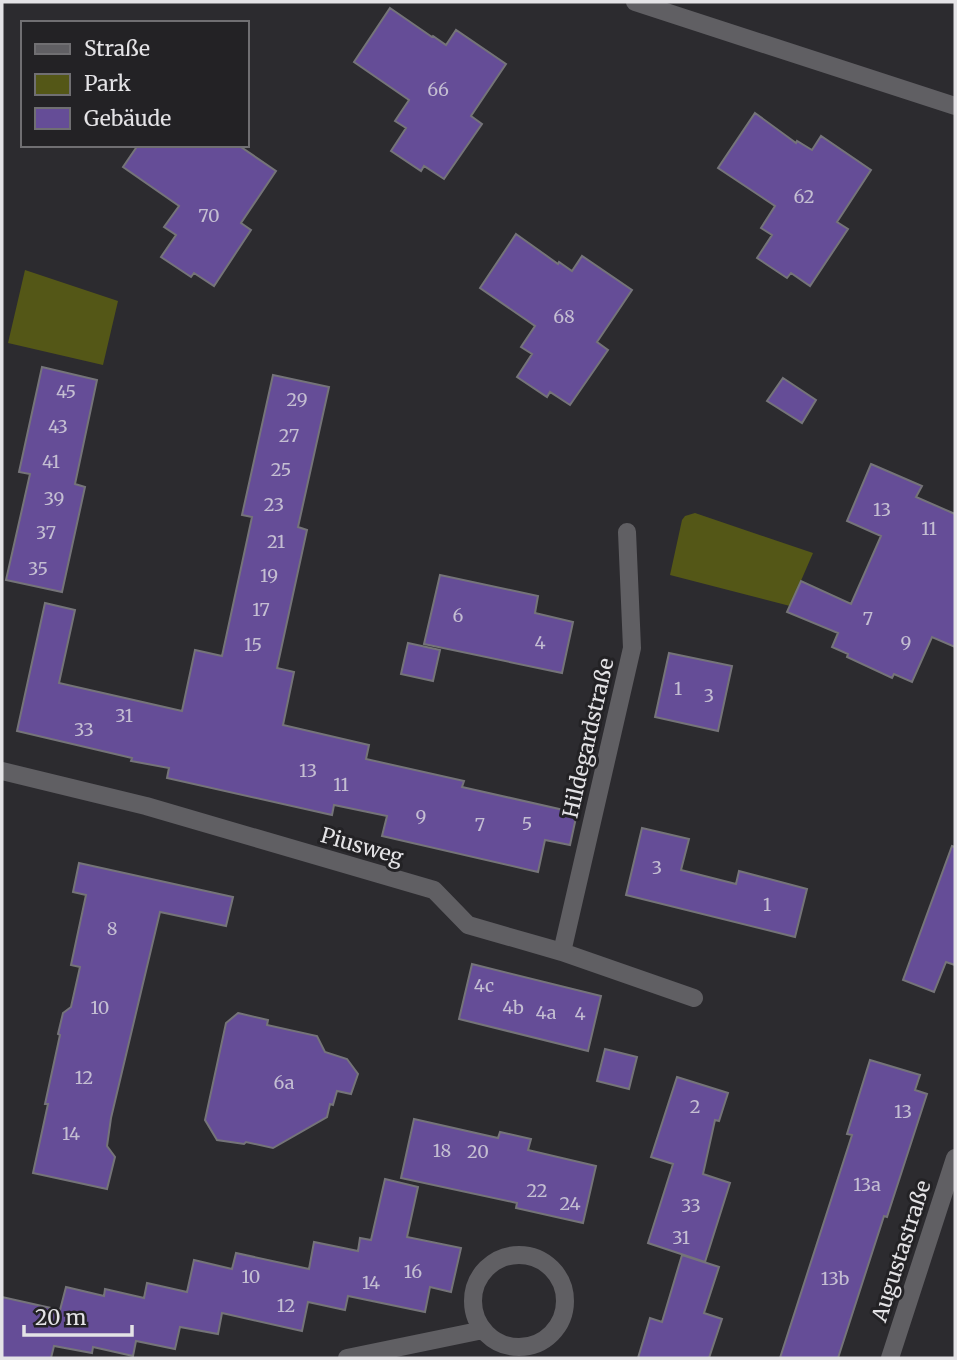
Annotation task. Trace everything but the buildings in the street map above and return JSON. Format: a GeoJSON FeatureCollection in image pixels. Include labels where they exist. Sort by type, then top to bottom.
{"type":"FeatureCollection","features":[{"type":"Feature","properties":{"kind":"street"},"geometry":{"type":"LineString","coordinates":[[635,2],[677,8],[955,106]]}},
{"type":"Feature","properties":{"kind":"street","name":"Hildegardstraße"},"geometry":{"type":"LineString","coordinates":[[562,952],[632,648],[627,532]]}},
{"type":"Feature","properties":{"kind":"street","name":"Piusweg"},"geometry":{"type":"LineString","coordinates":[[2,771],[146,806],[434,890],[468,925],[562,952],[694,998]]}},
{"type":"Feature","properties":{"kind":"street","name":"Augustastraße"},"geometry":{"type":"LineString","coordinates":[[890,1358],[955,1158]]}},
{"type":"Feature","properties":{"kind":"street"},"geometry":{"type":"LineString","coordinates":[[525,1255],[546,1263],[557,1273],[564,1286],[564,1315],[558,1328],[548,1338],[535,1345],[514,1347],[494,1340],[483,1331],[475,1318],[472,1303],[474,1288],[480,1275],[490,1264],[503,1257],[525,1255]]}},
{"type":"Feature","properties":{"kind":"street"},"geometry":{"type":"LineString","coordinates":[[347,1358],[483,1331]]}},
{"type":"Feature","properties":{"kind":"green space"},"geometry":{"type":"Polygon","coordinates":[[[25,270],[118,301],[103,365],[8,343],[25,270]]]}},
{"type":"Feature","properties":{"kind":"green space"},"geometry":{"type":"Polygon","coordinates":[[[695,513],[813,553],[790,606],[670,575],[682,520],[695,513]]]}}]}
